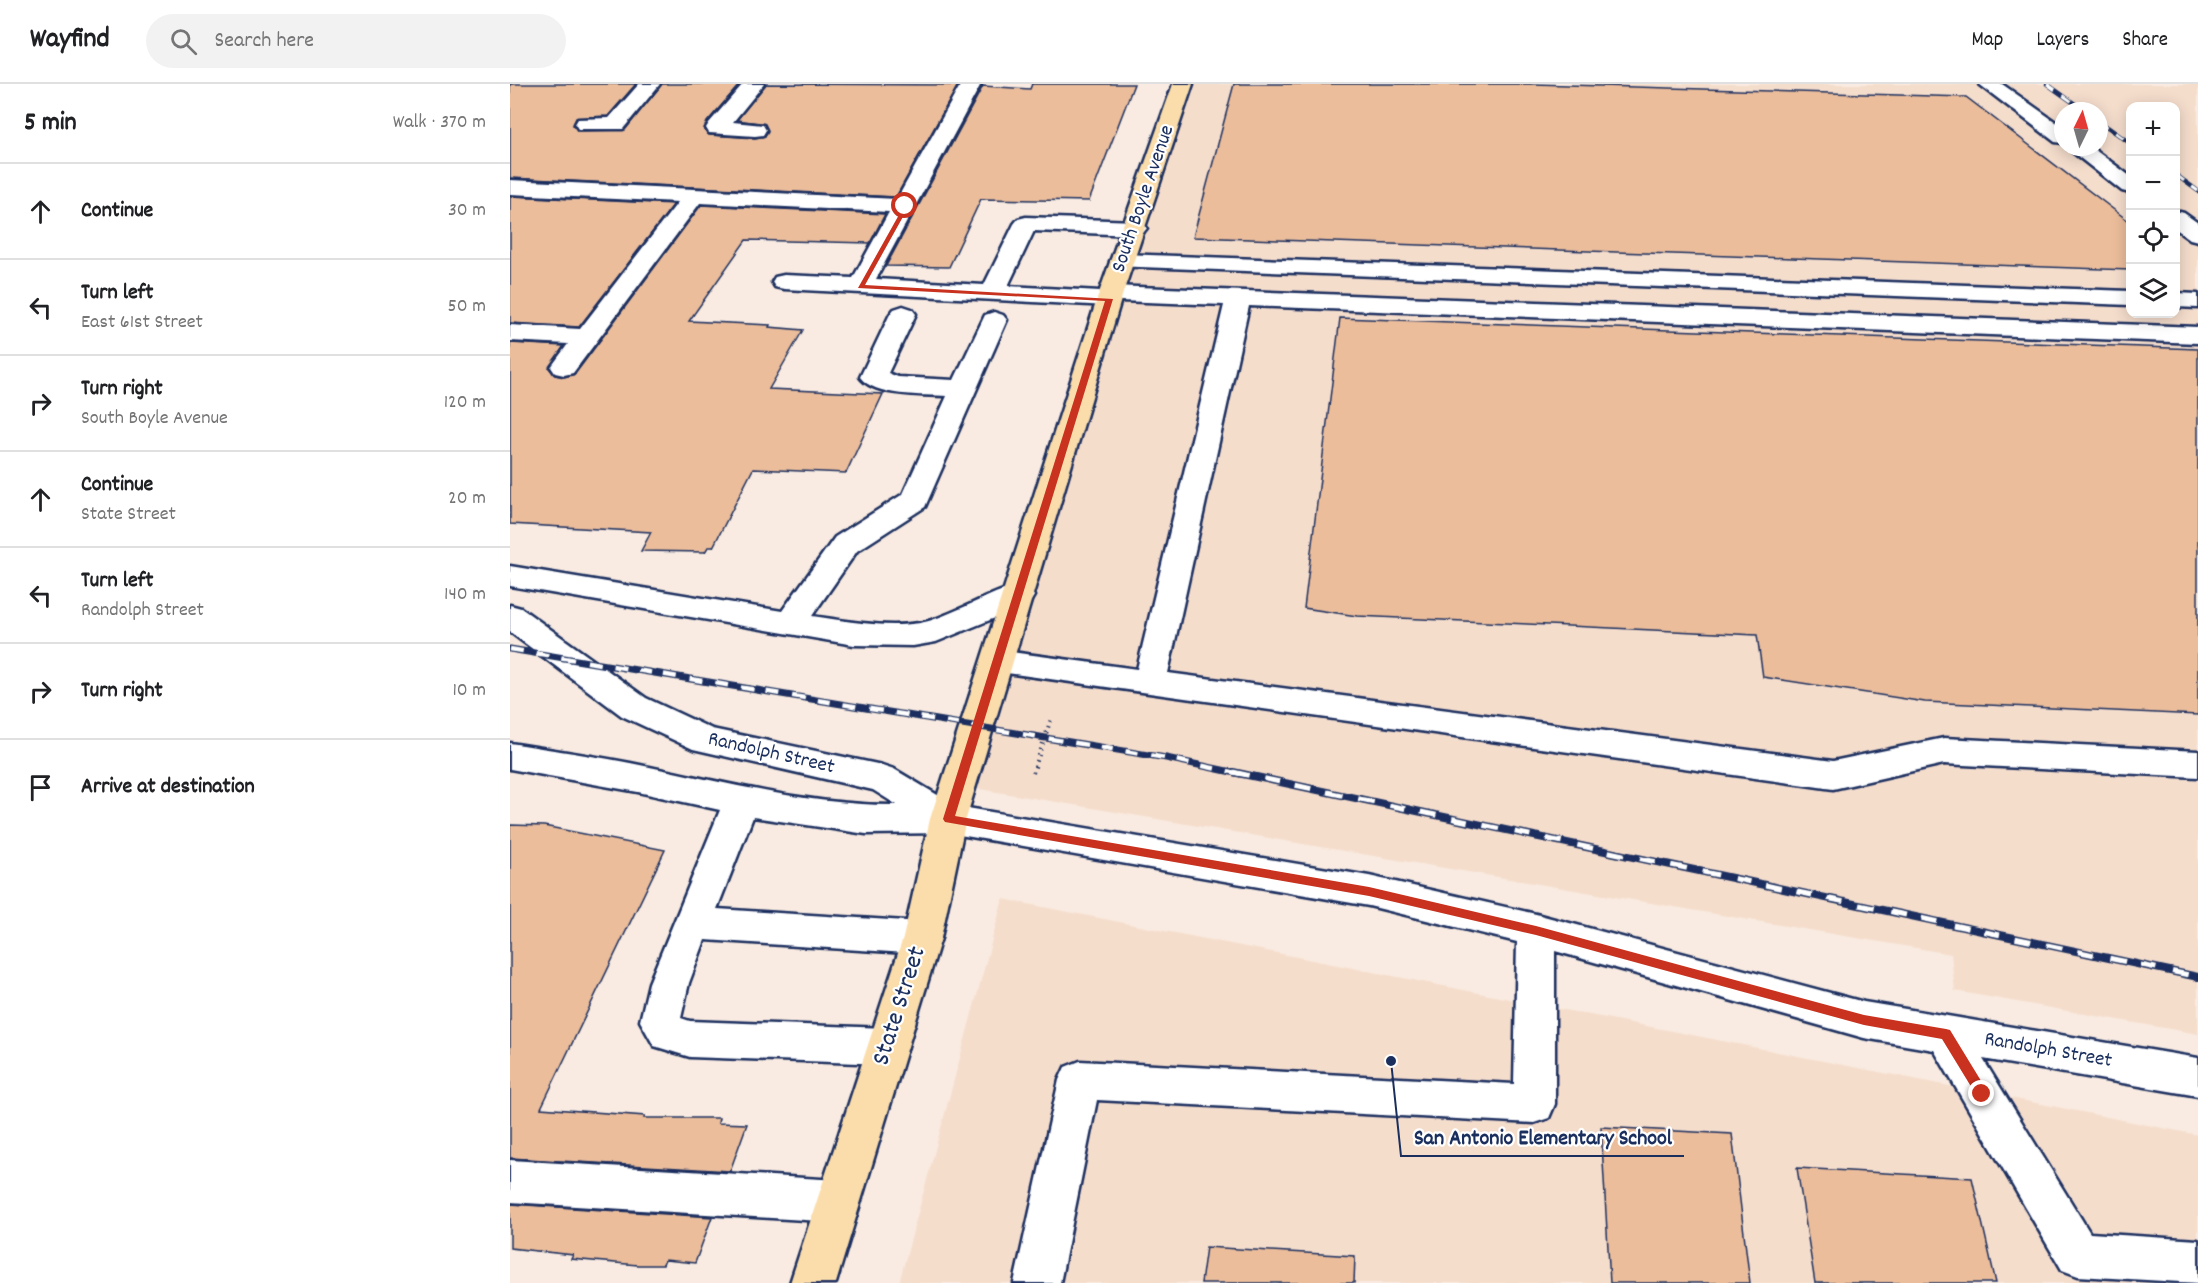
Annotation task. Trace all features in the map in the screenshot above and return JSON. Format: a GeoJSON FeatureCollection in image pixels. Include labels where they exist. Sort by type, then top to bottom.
{"type":"FeatureCollection","features":[{"type":"Feature","properties":{"kind":"main road","name":"South Boyle Avenue"},"geometry":{"type":"LineString","coordinates":[[978,726],[1110,296],[1183,84]]}},
{"type":"Feature","properties":{"kind":"main road","name":"State Street"},"geometry":{"type":"LineString","coordinates":[[813,1283],[922,938],[932,902],[948,819],[978,726]]}},
{"type":"Feature","properties":{"kind":"street"},"geometry":{"type":"LineString","coordinates":[[586,124],[615,124],[650,84]]}},
{"type":"Feature","properties":{"kind":"street"},"geometry":{"type":"LineString","coordinates":[[754,84],[717,128],[755,130]]}},
{"type":"Feature","properties":{"kind":"street"},"geometry":{"type":"LineString","coordinates":[[860,287],[971,84]]}},
{"type":"Feature","properties":{"kind":"street"},"geometry":{"type":"LineString","coordinates":[[1989,84],[2054,131]]}},
{"type":"Feature","properties":{"kind":"street"},"geometry":{"type":"LineString","coordinates":[[2089,156],[2126,183]]}},
{"type":"Feature","properties":{"kind":"street"},"geometry":{"type":"LineString","coordinates":[[510,187],[905,206]]}},
{"type":"Feature","properties":{"kind":"street"},"geometry":{"type":"LineString","coordinates":[[564,368],[694,196]]}},
{"type":"Feature","properties":{"kind":"street"},"geometry":{"type":"LineString","coordinates":[[2180,221],[2198,234]]}},
{"type":"Feature","properties":{"kind":"street"},"geometry":{"type":"LineString","coordinates":[[790,623],[846,544],[915,500],[964,389],[1026,224],[1135,228]]}},
{"type":"Feature","properties":{"kind":"street"},"geometry":{"type":"LineString","coordinates":[[1122,261],[2126,298]]}},
{"type":"Feature","properties":{"kind":"street"},"geometry":{"type":"LineString","coordinates":[[784,282],[860,287],[993,307],[1110,296],[1238,298],[2198,335]]}},
{"type":"Feature","properties":{"kind":"street"},"geometry":{"type":"LineString","coordinates":[[1150,682],[1238,298]]}},
{"type":"Feature","properties":{"kind":"street"},"geometry":{"type":"LineString","coordinates":[[2180,300],[2198,301]]}},
{"type":"Feature","properties":{"kind":"street"},"geometry":{"type":"LineString","coordinates":[[903,314],[873,378],[894,384],[964,389]]}},
{"type":"Feature","properties":{"kind":"street"},"geometry":{"type":"LineString","coordinates":[[510,333],[587,337]]}},
{"type":"Feature","properties":{"kind":"street"},"geometry":{"type":"LineString","coordinates":[[510,576],[854,634],[913,635],[936,631],[1018,596]]}},
{"type":"Feature","properties":{"kind":"street","name":"Randolph Street"},"geometry":{"type":"LineString","coordinates":[[510,616],[634,707],[705,740],[882,779],[948,819]]}},
{"type":"Feature","properties":{"kind":"street"},"geometry":{"type":"LineString","coordinates":[[998,662],[1833,775],[1944,751],[2198,764]]}},
{"type":"Feature","properties":{"kind":"street","name":"Randolph Street"},"geometry":{"type":"LineString","coordinates":[[510,756],[638,778],[741,801],[866,820],[948,819],[1369,891],[1536,930],[1864,1020],[2198,1077]]}},
{"type":"Feature","properties":{"kind":"street"},"geometry":{"type":"LineString","coordinates":[[741,801],[669,982],[660,1021],[668,1033],[690,1039],[887,1046]]}},
{"type":"Feature","properties":{"kind":"street"},"geometry":{"type":"LineString","coordinates":[[693,923],[922,938]]}},
{"type":"Feature","properties":{"kind":"street"},"geometry":{"type":"LineString","coordinates":[[1037,1283],[1080,1080],[1534,1104],[1536,930]]}},
{"type":"Feature","properties":{"kind":"street"},"geometry":{"type":"LineString","coordinates":[[1946,1034],[2078,1254],[2198,1263]]}},
{"type":"Feature","properties":{"kind":"street"},"geometry":{"type":"LineString","coordinates":[[510,1181],[838,1201]]}},
{"type":"Feature","properties":{"kind":"path"},"geometry":{"type":"LineString","coordinates":[[1032,772],[1052,719]]}},
{"type":"Feature","properties":{"kind":"shaded area"},"geometry":{"type":"Polygon","coordinates":[[[1180,84],[2198,84],[2198,1034],[1955,991],[1951,954],[950,784],[1180,84]]]}},
{"type":"Feature","properties":{"kind":"shaded area"},"geometry":{"type":"Polygon","coordinates":[[[1003,899],[2198,1135],[2198,1283],[899,1283],[1003,899]]]}},
{"type":"Feature","properties":{"kind":"building"},"geometry":{"type":"Polygon","coordinates":[[[510,84],[636,84],[608,116],[576,118],[573,125],[578,131],[625,130],[662,84],[740,84],[707,122],[704,129],[709,135],[755,138],[765,136],[768,131],[765,124],[737,120],[766,84],[958,85],[896,197],[510,178],[510,84]]]}},
{"type":"Feature","properties":{"kind":"building"},"geometry":{"type":"Polygon","coordinates":[[[1032,84],[1134,84],[1089,201],[981,199],[949,267],[886,266],[983,86],[1030,89],[1032,84]]]}},
{"type":"Feature","properties":{"kind":"building"},"geometry":{"type":"Polygon","coordinates":[[[1234,84],[1534,84],[1966,97],[2126,219],[2126,270],[1193,237],[1234,84]]]}},
{"type":"Feature","properties":{"kind":"building"},"geometry":{"type":"Polygon","coordinates":[[[510,196],[674,204],[579,327],[510,323],[510,196]]]}},
{"type":"Feature","properties":{"kind":"building"},"geometry":{"type":"Polygon","coordinates":[[[701,205],[885,214],[870,243],[746,240],[689,321],[770,325],[769,327],[803,330],[769,389],[883,394],[846,473],[753,469],[713,547],[708,547],[705,552],[641,551],[651,532],[510,524],[510,343],[564,346],[549,368],[555,375],[564,377],[575,374],[701,205]]]}},
{"type":"Feature","properties":{"kind":"building"},"geometry":{"type":"Polygon","coordinates":[[[1340,318],[2198,349],[2198,715],[1925,702],[1763,677],[1757,635],[1357,616],[1304,608],[1340,318]]]}},
{"type":"Feature","properties":{"kind":"building"},"geometry":{"type":"Polygon","coordinates":[[[510,825],[544,826],[665,850],[541,1108],[645,1116],[644,1118],[719,1118],[718,1123],[747,1124],[730,1171],[510,1158],[510,825]]]}},
{"type":"Feature","properties":{"kind":"building"},"geometry":{"type":"Polygon","coordinates":[[[1601,1127],[1732,1134],[1750,1283],[1610,1283],[1601,1127]]]}},
{"type":"Feature","properties":{"kind":"building"},"geometry":{"type":"Polygon","coordinates":[[[1797,1168],[1972,1178],[1996,1283],[1815,1283],[1797,1168]]]}},
{"type":"Feature","properties":{"kind":"building"},"geometry":{"type":"Polygon","coordinates":[[[510,1204],[712,1217],[695,1263],[665,1260],[663,1265],[638,1265],[571,1259],[573,1255],[510,1248],[510,1204]]]}},
{"type":"Feature","properties":{"kind":"building"},"geometry":{"type":"Polygon","coordinates":[[[1206,1247],[1355,1256],[1354,1283],[1201,1283],[1206,1247]]]}},
{"type":"Feature","properties":{"kind":"railway"},"geometry":{"type":"LineString","coordinates":[[2047,84],[2072,102]]}},
{"type":"Feature","properties":{"kind":"railway"},"geometry":{"type":"LineString","coordinates":[[2108,127],[2126,140]]}},
{"type":"Feature","properties":{"kind":"railway"},"geometry":{"type":"LineString","coordinates":[[2180,178],[2198,191]]}},
{"type":"Feature","properties":{"kind":"railway"},"geometry":{"type":"LineString","coordinates":[[510,649],[1166,758],[1241,774]]}},
{"type":"Feature","properties":{"kind":"railway"},"geometry":{"type":"LineString","coordinates":[[1233,772],[2198,977]]}},
{"type":"Feature","properties":{"kind":"place","name":"San Antonio Elementary School"},"geometry":{"type":"Point","coordinates":[1391,1061]}},
{"type":"Feature","properties":{"kind":"route"},"geometry":{"type":"LineString","coordinates":[[905,206],[860,287],[1109,299],[948,819],[1369,891],[1536,930],[1864,1020],[1946,1034],[1982,1094]]}}]}
